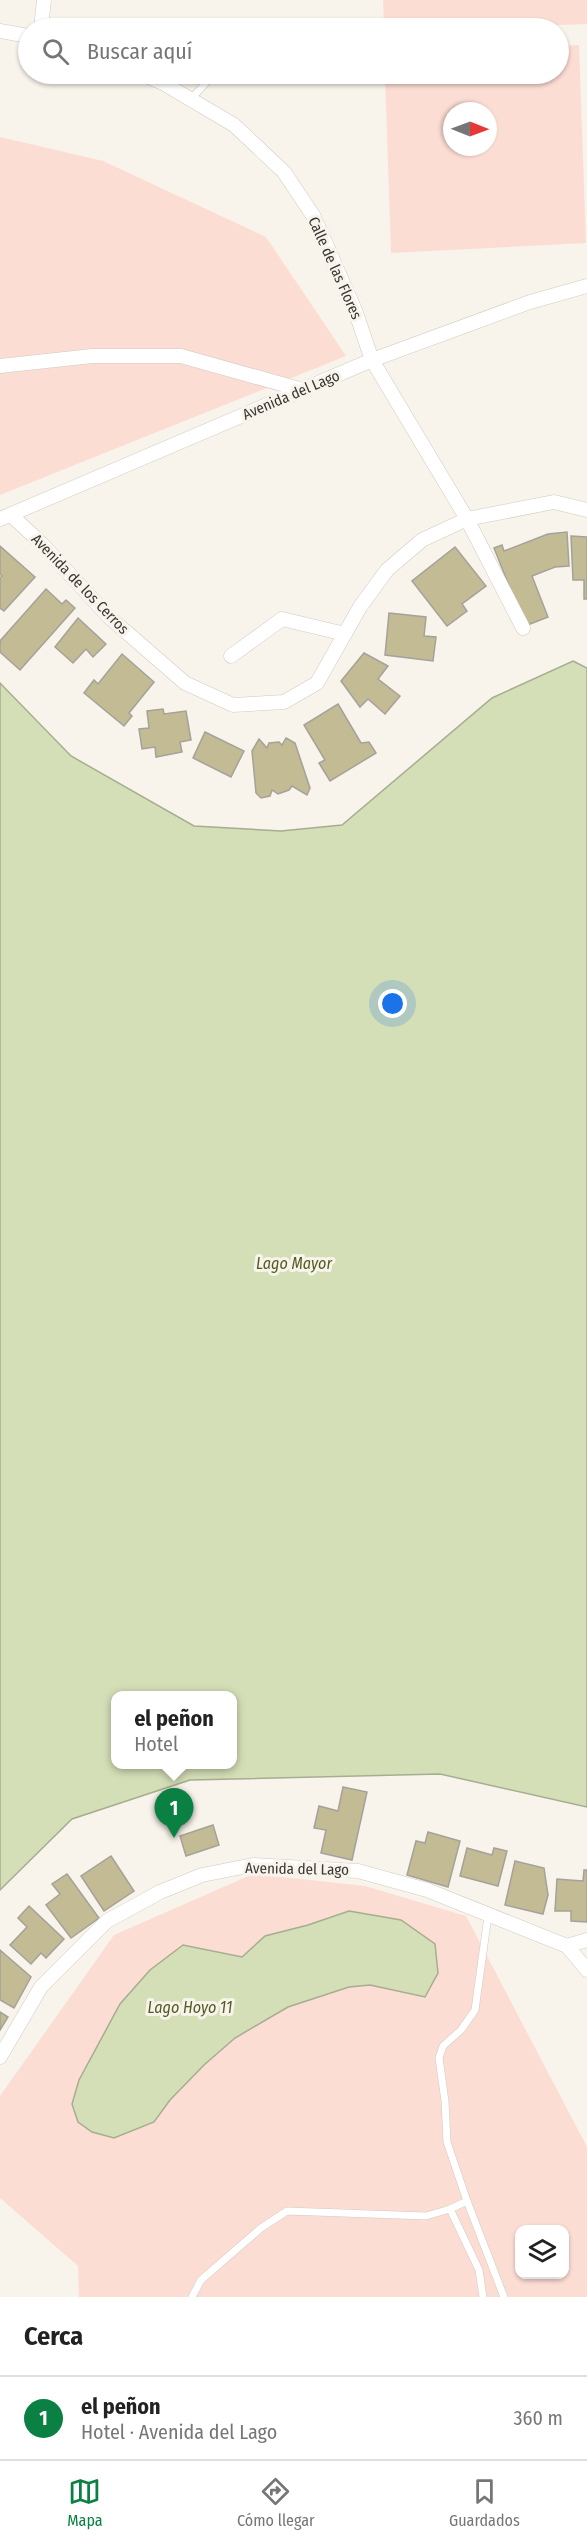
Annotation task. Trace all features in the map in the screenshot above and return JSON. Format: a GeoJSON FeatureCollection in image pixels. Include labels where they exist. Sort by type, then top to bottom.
{"type":"FeatureCollection","features":[{"type":"Feature","properties":{"kind":"street"},"geometry":{"type":"LineString","coordinates":[[42,18],[44,0]]}},
{"type":"Feature","properties":{"kind":"street"},"geometry":{"type":"LineString","coordinates":[[0,31],[18,34]]}},
{"type":"Feature","properties":{"kind":"street","name":"Calle de las Flores"},"geometry":{"type":"LineString","coordinates":[[162,84],[234,125],[284,172],[314,217],[355,310],[372,360],[467,519],[523,628]]}},
{"type":"Feature","properties":{"kind":"street","name":"Avenida del Lago"},"geometry":{"type":"LineString","coordinates":[[5,517],[372,360],[530,302],[587,286]]}},
{"type":"Feature","properties":{"kind":"street"},"geometry":{"type":"LineString","coordinates":[[0,366],[92,356],[181,356],[303,390]]}},
{"type":"Feature","properties":{"kind":"street","name":"Avenida de los Cerros"},"geometry":{"type":"LineString","coordinates":[[5,517],[41,543],[109,618],[185,683],[233,705],[284,702],[317,684],[360,607],[387,570],[422,540],[467,519],[554,502],[587,510]]}},
{"type":"Feature","properties":{"kind":"street"},"geometry":{"type":"LineString","coordinates":[[231,656],[282,619],[345,634]]}},
{"type":"Feature","properties":{"kind":"street","name":"Avenida del Lago"},"geometry":{"type":"LineString","coordinates":[[0,2057],[41,1987],[107,1921],[159,1892],[202,1875],[253,1866],[358,1870],[427,1890],[567,1946]]}},
{"type":"Feature","properties":{"kind":"street"},"geometry":{"type":"LineString","coordinates":[[587,1940],[567,1946],[587,1970]]}},
{"type":"Feature","properties":{"kind":"lane"},"geometry":{"type":"LineString","coordinates":[[191,99],[205,84]]}},
{"type":"Feature","properties":{"kind":"lane"},"geometry":{"type":"LineString","coordinates":[[488,1916],[475,2010],[461,2030],[443,2046],[439,2058],[445,2102],[447,2142],[504,2297]]}},
{"type":"Feature","properties":{"kind":"lane"},"geometry":{"type":"LineString","coordinates":[[192,2297],[201,2280],[261,2228],[287,2211],[426,2216],[467,2201]]}},
{"type":"Feature","properties":{"kind":"lane"},"geometry":{"type":"LineString","coordinates":[[450,2209],[479,2270],[483,2297]]}},
{"type":"Feature","properties":{"kind":"shaded area"},"geometry":{"type":"Polygon","coordinates":[[[383,0],[587,0],[587,24],[569,25],[569,18],[384,18],[383,0]]]}},
{"type":"Feature","properties":{"kind":"shaded area"},"geometry":{"type":"Polygon","coordinates":[[[579,45],[586,243],[391,253],[385,84],[569,84],[569,46],[579,45]]]}},
{"type":"Feature","properties":{"kind":"shaded area"},"geometry":{"type":"Polygon","coordinates":[[[0,137],[103,161],[266,237],[346,356],[0,495],[0,137]]]}},
{"type":"Feature","properties":{"kind":"shaded area"},"geometry":{"type":"Polygon","coordinates":[[[253,1874],[365,1886],[466,1916],[587,2147],[587,2297],[79,2297],[78,2266],[0,2198],[0,2096],[114,1935],[253,1874]]]}},
{"type":"Feature","properties":{"kind":"water","name":"Lago Mayor"},"geometry":{"type":"Polygon","coordinates":[[[573,661],[587,668],[587,1807],[440,1774],[190,1780],[72,1819],[0,1890],[0,683],[71,756],[194,826],[281,831],[342,825],[492,698],[573,661]]]}},
{"type":"Feature","properties":{"kind":"water","name":"Lago Hoyo 11"},"geometry":{"type":"Polygon","coordinates":[[[349,1911],[401,1920],[435,1944],[438,1973],[425,1997],[370,1985],[349,1987],[288,2007],[235,2038],[204,2065],[170,2100],[154,2122],[114,2138],[92,2132],[78,2122],[72,2104],[79,2080],[120,2004],[150,1970],[183,1945],[242,1957],[265,1936],[349,1911]]]}},
{"type":"Feature","properties":{"kind":"building"},"geometry":{"type":"Polygon","coordinates":[[[567,532],[569,566],[555,567],[532,576],[548,617],[525,626],[494,548],[502,545],[504,551],[548,534],[567,532]]]}},
{"type":"Feature","properties":{"kind":"building"},"geometry":{"type":"Polygon","coordinates":[[[571,536],[587,537],[587,599],[584,599],[584,580],[573,580],[571,536]]]}},
{"type":"Feature","properties":{"kind":"building"},"geometry":{"type":"Polygon","coordinates":[[[0,546],[35,577],[4,611],[0,608],[0,578],[2,576],[0,574],[0,546]]]}},
{"type":"Feature","properties":{"kind":"building"},"geometry":{"type":"Polygon","coordinates":[[[455,547],[486,586],[462,604],[467,611],[447,626],[412,581],[455,547]]]}},
{"type":"Feature","properties":{"kind":"building"},"geometry":{"type":"Polygon","coordinates":[[[46,589],[62,604],[66,600],[75,608],[20,670],[0,652],[0,641],[46,589]]]}},
{"type":"Feature","properties":{"kind":"building"},"geometry":{"type":"Polygon","coordinates":[[[389,613],[426,617],[424,636],[436,637],[433,661],[385,655],[389,613]]]}},
{"type":"Feature","properties":{"kind":"building"},"geometry":{"type":"Polygon","coordinates":[[[78,618],[106,644],[93,657],[86,649],[73,663],[55,647],[78,618]]]}},
{"type":"Feature","properties":{"kind":"building"},"geometry":{"type":"Polygon","coordinates":[[[364,653],[388,666],[378,679],[400,696],[385,714],[368,699],[360,707],[341,681],[364,653]]]}},
{"type":"Feature","properties":{"kind":"building"},"geometry":{"type":"Polygon","coordinates":[[[122,654],[154,682],[129,713],[132,716],[124,726],[84,693],[94,680],[98,684],[122,654]]]}},
{"type":"Feature","properties":{"kind":"building"},"geometry":{"type":"Polygon","coordinates":[[[338,704],[361,743],[369,742],[376,753],[330,781],[319,763],[325,760],[304,725],[338,704]]]}},
{"type":"Feature","properties":{"kind":"building"},"geometry":{"type":"Polygon","coordinates":[[[163,709],[164,714],[186,711],[191,740],[180,742],[182,752],[156,757],[155,747],[142,749],[139,729],[149,728],[147,711],[163,709]]]}},
{"type":"Feature","properties":{"kind":"building"},"geometry":{"type":"Polygon","coordinates":[[[205,732],[244,751],[231,777],[193,758],[205,732]]]}},
{"type":"Feature","properties":{"kind":"building"},"geometry":{"type":"Polygon","coordinates":[[[286,738],[295,743],[310,788],[307,795],[292,786],[289,790],[278,794],[272,790],[270,796],[261,798],[256,793],[252,751],[259,739],[267,748],[269,743],[279,742],[282,745],[286,738]]]}},
{"type":"Feature","properties":{"kind":"building"},"geometry":{"type":"Polygon","coordinates":[[[343,1787],[367,1792],[352,1860],[321,1853],[326,1830],[314,1828],[319,1806],[338,1811],[343,1787]]]}},
{"type":"Feature","properties":{"kind":"building"},"geometry":{"type":"Polygon","coordinates":[[[213,1825],[219,1845],[186,1856],[180,1836],[213,1825]]]}},
{"type":"Feature","properties":{"kind":"building"},"geometry":{"type":"Polygon","coordinates":[[[428,1832],[460,1841],[448,1887],[407,1875],[416,1841],[425,1843],[428,1832]]]}},
{"type":"Feature","properties":{"kind":"building"},"geometry":{"type":"Polygon","coordinates":[[[467,1848],[492,1855],[494,1848],[507,1851],[498,1886],[460,1876],[467,1848]]]}},
{"type":"Feature","properties":{"kind":"building"},"geometry":{"type":"Polygon","coordinates":[[[111,1856],[134,1891],[104,1911],[81,1876],[111,1856]]]}},
{"type":"Feature","properties":{"kind":"building"},"geometry":{"type":"Polygon","coordinates":[[[515,1861],[544,1868],[548,1895],[543,1914],[505,1905],[515,1861]]]}},
{"type":"Feature","properties":{"kind":"building"},"geometry":{"type":"Polygon","coordinates":[[[584,1870],[587,1870],[587,1922],[571,1921],[571,1911],[555,1911],[557,1879],[583,1881],[584,1870]]]}},
{"type":"Feature","properties":{"kind":"building"},"geometry":{"type":"Polygon","coordinates":[[[67,1874],[99,1918],[71,1938],[46,1905],[60,1894],[52,1884],[67,1874]]]}},
{"type":"Feature","properties":{"kind":"building"},"geometry":{"type":"Polygon","coordinates":[[[29,1906],[64,1939],[46,1958],[41,1953],[31,1964],[10,1945],[27,1927],[18,1918],[29,1906]]]}},
{"type":"Feature","properties":{"kind":"building"},"geometry":{"type":"Polygon","coordinates":[[[0,1950],[31,1977],[14,2008],[0,2000],[0,1950]]]}},
{"type":"Feature","properties":{"kind":"building"},"geometry":{"type":"Polygon","coordinates":[[[0,2012],[8,2017],[0,2030],[0,2012]]]}},
{"type":"Feature","properties":{"kind":"place","name":"el peñon"},"geometry":{"type":"Point","coordinates":[174,1838]}}]}
